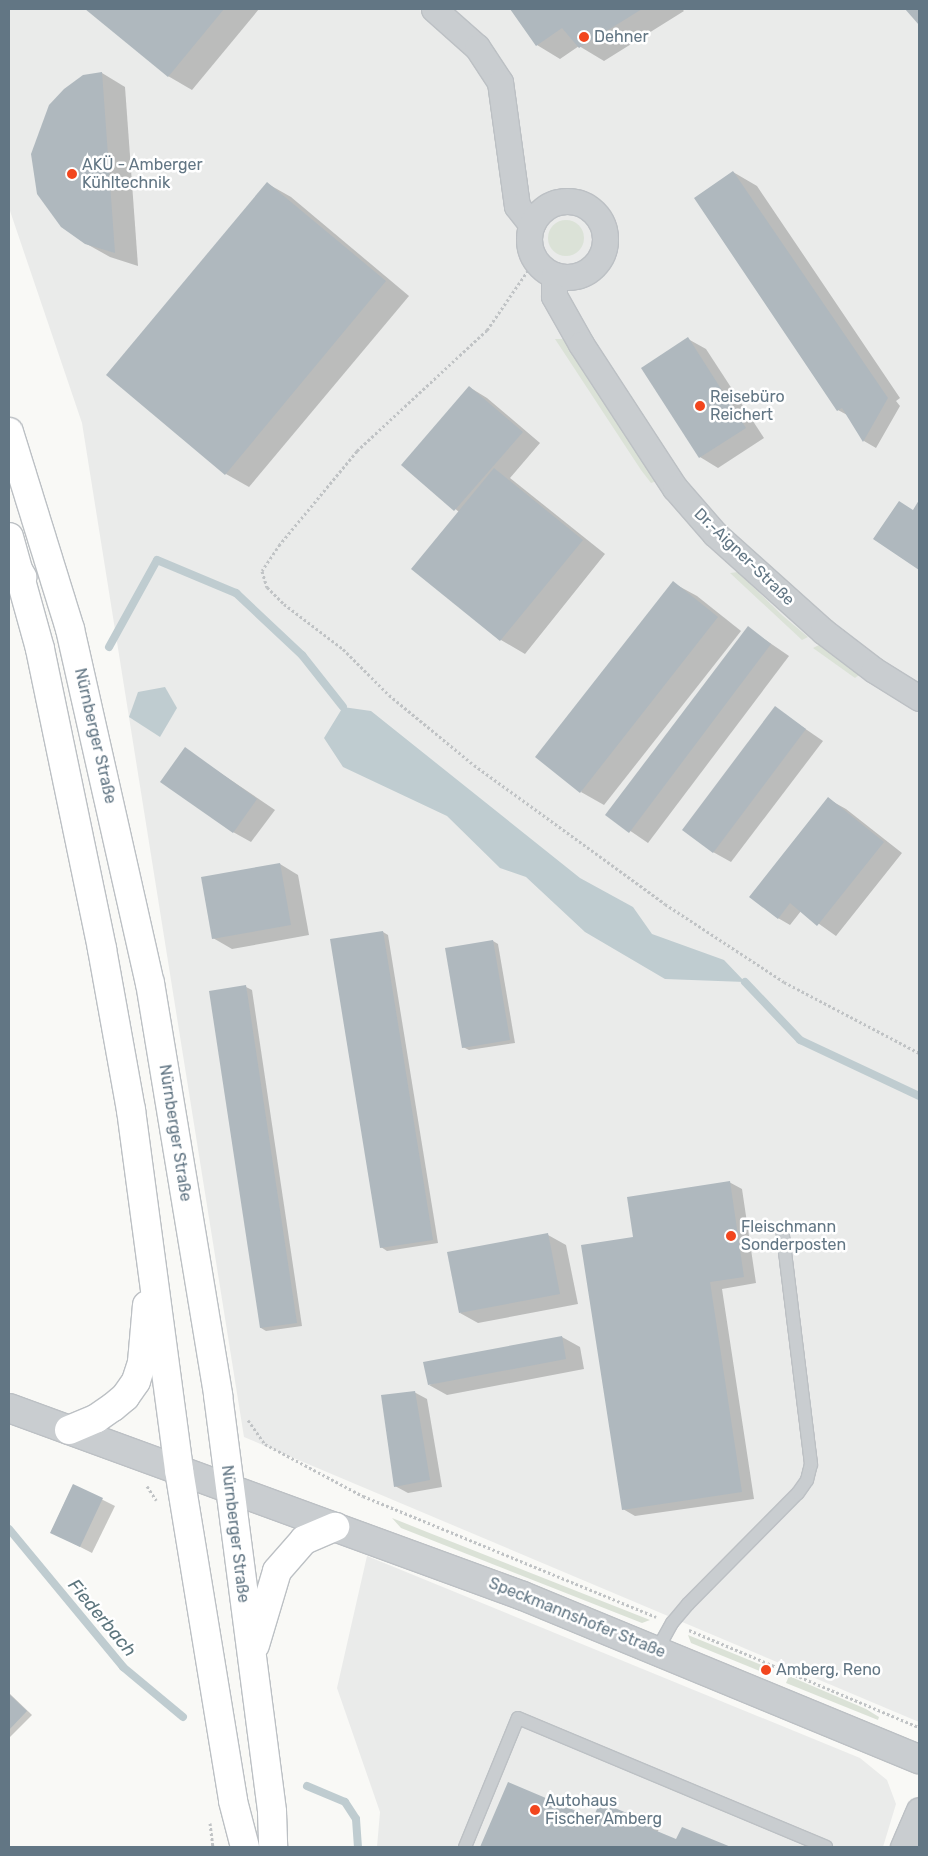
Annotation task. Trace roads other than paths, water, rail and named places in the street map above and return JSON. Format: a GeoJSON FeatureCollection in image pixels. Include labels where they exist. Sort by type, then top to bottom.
{"type":"FeatureCollection","features":[{"type":"Feature","properties":{"kind":"main road","name":"Nürnberger Straße"},"geometry":{"type":"LineString","coordinates":[[9,432],[21,465],[70,628],[150,983],[216,1385],[272,1812],[273,1847]]}},
{"type":"Feature","properties":{"kind":"main road"},"geometry":{"type":"LineString","coordinates":[[9,537],[15,566],[40,649],[76,812],[129,1101],[179,1470],[233,1802],[245,1847]]}},
{"type":"Feature","properties":{"kind":"main road"},"geometry":{"type":"LineString","coordinates":[[69,1430],[97,1418],[113,1407],[125,1396],[136,1381],[143,1353],[147,1297],[148,1234]]}},
{"type":"Feature","properties":{"kind":"main road"},"geometry":{"type":"LineString","coordinates":[[252,1661],[258,1631],[277,1571],[304,1540],[335,1527]]}},
{"type":"Feature","properties":{"kind":"street"},"geometry":{"type":"LineString","coordinates":[[434,9],[477,47],[500,82],[517,206],[532,225],[545,208],[565,201],[584,205],[600,221],[604,234],[604,246],[600,258],[592,267],[573,276],[545,267]]}},
{"type":"Feature","properties":{"kind":"street","name":"Dr.-Aigner-Straße"},"geometry":{"type":"LineString","coordinates":[[532,225],[530,247],[545,267],[554,296],[581,344],[675,488],[715,534],[823,631],[874,670],[919,698]]}},
{"type":"Feature","properties":{"kind":"street","name":"Speckmannshofer Straße"},"geometry":{"type":"LineString","coordinates":[[9,1408],[523,1596],[919,1760]]}},
{"type":"Feature","properties":{"kind":"street"},"geometry":{"type":"LineString","coordinates":[[903,1847],[919,1810]]}},
{"type":"Feature","properties":{"kind":"lane"},"geometry":{"type":"LineString","coordinates":[[657,1650],[672,1623],[808,1480],[811,1464],[782,1229]]}},
{"type":"Feature","properties":{"kind":"lane"},"geometry":{"type":"LineString","coordinates":[[465,1847],[518,1718],[826,1847]]}},
{"type":"Feature","properties":{"kind":"waterway"},"geometry":{"type":"LineString","coordinates":[[109,647],[157,560],[236,593],[302,655],[343,707]]}},
{"type":"Feature","properties":{"kind":"waterway"},"geometry":{"type":"LineString","coordinates":[[745,982],[800,1040],[919,1096]]}},
{"type":"Feature","properties":{"kind":"waterway","name":"Fiederbach"},"geometry":{"type":"LineString","coordinates":[[9,1529],[123,1667],[183,1717]]}},
{"type":"Feature","properties":{"kind":"waterway","name":"Fiederbach"},"geometry":{"type":"LineString","coordinates":[[307,1786],[345,1802],[356,1819],[358,1847]]}},
{"type":"Feature","properties":{"kind":"place","name":"Dehner"},"geometry":{"type":"Point","coordinates":[584,37]}},
{"type":"Feature","properties":{"kind":"place","name":"AKÜ - Amberger Kühltechnik"},"geometry":{"type":"Point","coordinates":[72,174]}},
{"type":"Feature","properties":{"kind":"place","name":"Reisebüro Reichert"},"geometry":{"type":"Point","coordinates":[700,406]}},
{"type":"Feature","properties":{"kind":"place","name":"Fleischmann Sonderposten"},"geometry":{"type":"Point","coordinates":[731,1236]}},
{"type":"Feature","properties":{"kind":"place","name":"Amberg, Reno"},"geometry":{"type":"Point","coordinates":[766,1670]}},
{"type":"Feature","properties":{"kind":"place","name":"Autohaus Fischer Amberg"},"geometry":{"type":"Point","coordinates":[535,1810]}}]}
